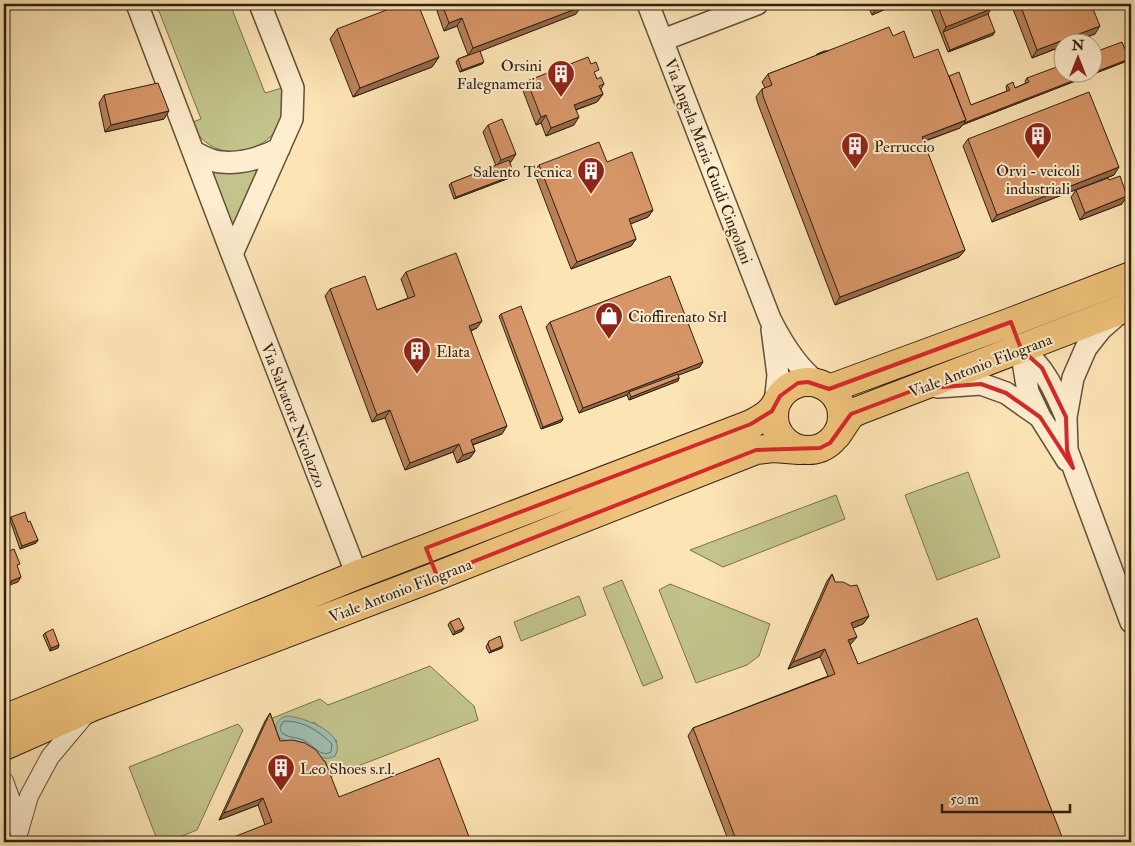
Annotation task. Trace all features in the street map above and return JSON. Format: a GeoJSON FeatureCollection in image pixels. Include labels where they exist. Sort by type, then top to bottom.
{"type":"FeatureCollection","features":[{"type":"Feature","properties":{"kind":"main road","name":"Viale Antonio Filograna"},"geometry":{"type":"LineString","coordinates":[[824,386],[1011,322],[1131,276]]}},
{"type":"Feature","properties":{"kind":"main road","name":"Viale Antonio Filograna"},"geometry":{"type":"LineString","coordinates":[[837,435],[851,414],[1127,308]]}},
{"type":"Feature","properties":{"kind":"main road"},"geometry":{"type":"LineString","coordinates":[[1011,322],[1021,349]]}},
{"type":"Feature","properties":{"kind":"main road"},"geometry":{"type":"LineString","coordinates":[[808,382],[824,386],[836,396],[841,410],[841,425],[837,435],[830,443],[810,451],[799,450],[784,441],[775,427],[773,416],[775,405],[788,388],[798,383],[808,382]]}},
{"type":"Feature","properties":{"kind":"main road","name":"Viale Antonio Filograna"},"geometry":{"type":"LineString","coordinates":[[4,719],[357,575],[751,424],[772,411],[775,405]]}},
{"type":"Feature","properties":{"kind":"main road","name":"Viale Antonio Filograna"},"geometry":{"type":"LineString","coordinates":[[4,746],[92,707],[438,576],[756,450],[774,448],[799,450]]}},
{"type":"Feature","properties":{"kind":"street","name":"Via Salvatore Nicolazzo"},"geometry":{"type":"LineString","coordinates":[[137,4],[357,575]]}},
{"type":"Feature","properties":{"kind":"street"},"geometry":{"type":"LineString","coordinates":[[232,254],[292,119],[293,88],[260,4]]}},
{"type":"Feature","properties":{"kind":"street","name":"Via Angela Maria Guidi Cingolani"},"geometry":{"type":"LineString","coordinates":[[648,4],[770,319]]}},
{"type":"Feature","properties":{"kind":"street"},"geometry":{"type":"LineString","coordinates":[[663,40],[756,4]]}},
{"type":"Feature","properties":{"kind":"street"},"geometry":{"type":"LineString","coordinates":[[194,152],[219,162],[241,162],[261,158],[279,149]]}},
{"type":"Feature","properties":{"kind":"street"},"geometry":{"type":"LineString","coordinates":[[1127,308],[1101,329],[1086,348],[1073,378],[1066,417],[1067,450],[1131,622]]}},
{"type":"Feature","properties":{"kind":"street"},"geometry":{"type":"LineString","coordinates":[[770,319],[779,337],[807,375],[824,386]]}},
{"type":"Feature","properties":{"kind":"street"},"geometry":{"type":"LineString","coordinates":[[770,319],[778,376],[775,405]]}},
{"type":"Feature","properties":{"kind":"street"},"geometry":{"type":"LineString","coordinates":[[1021,349],[1042,368],[1066,417]]}},
{"type":"Feature","properties":{"kind":"street"},"geometry":{"type":"LineString","coordinates":[[1021,349],[1028,392],[1040,417],[1073,468]]}},
{"type":"Feature","properties":{"kind":"street"},"geometry":{"type":"LineString","coordinates":[[916,389],[981,384],[1006,393],[1040,417]]}},
{"type":"Feature","properties":{"kind":"street"},"geometry":{"type":"LineString","coordinates":[[426,548],[438,576]]}},
{"type":"Feature","properties":{"kind":"street"},"geometry":{"type":"LineString","coordinates":[[18,836],[29,796],[50,757],[92,707]]}},
{"type":"Feature","properties":{"kind":"street"},"geometry":{"type":"LineString","coordinates":[[4,781],[13,806],[18,836]]}},
{"type":"Feature","properties":{"kind":"highlighted area"},"geometry":{"type":"Polygon","coordinates":[[[1011,322],[1021,349],[1042,368],[1066,417],[1067,450],[1073,468],[1040,417],[1006,393],[981,384],[917,389],[851,414],[830,443],[820,448],[756,450],[437,576],[426,548],[751,424],[772,411],[780,396],[798,383],[808,382],[829,389],[1011,322]]]}},
{"type":"Feature","properties":{"kind":"green space"},"geometry":{"type":"Polygon","coordinates":[[[149,4],[230,4],[265,93],[282,88],[284,111],[282,120],[277,129],[263,143],[245,151],[226,151],[209,145],[196,133],[190,123],[201,119],[159,11],[147,7],[149,4]]]}},
{"type":"Feature","properties":{"kind":"green space"},"geometry":{"type":"Polygon","coordinates":[[[262,165],[233,228],[210,168],[234,173],[262,165]]]}},
{"type":"Feature","properties":{"kind":"green space"},"geometry":{"type":"Polygon","coordinates":[[[968,472],[1000,557],[937,580],[905,495],[968,472]]]}},
{"type":"Feature","properties":{"kind":"green space"},"geometry":{"type":"Polygon","coordinates":[[[836,495],[845,519],[723,567],[690,550],[836,495]]]}},
{"type":"Feature","properties":{"kind":"green space"},"geometry":{"type":"Polygon","coordinates":[[[622,580],[663,678],[643,686],[603,588],[622,580]]]}},
{"type":"Feature","properties":{"kind":"green space"},"geometry":{"type":"Polygon","coordinates":[[[670,584],[770,624],[759,656],[747,665],[696,683],[659,590],[670,584]]]}},
{"type":"Feature","properties":{"kind":"green space"},"geometry":{"type":"Polygon","coordinates":[[[579,596],[586,615],[521,641],[514,622],[579,596]]]}},
{"type":"Feature","properties":{"kind":"green space"},"geometry":{"type":"Polygon","coordinates":[[[430,666],[474,706],[478,720],[324,779],[281,747],[265,721],[320,699],[328,705],[430,666]],[[314,722],[287,741],[337,741],[314,722]]]}},
{"type":"Feature","properties":{"kind":"green space"},"geometry":{"type":"Polygon","coordinates":[[[238,724],[243,730],[197,830],[167,842],[158,842],[129,767],[238,724]]]}},
{"type":"Feature","properties":{"kind":"water"},"geometry":{"type":"Polygon","coordinates":[[[286,716],[313,723],[330,734],[335,740],[337,748],[335,756],[322,758],[281,739],[278,736],[276,726],[279,720],[286,716]]]}},
{"type":"Feature","properties":{"kind":"building"},"geometry":{"type":"Polygon","coordinates":[[[402,4],[418,4],[439,57],[360,88],[337,29],[402,4]]]}},
{"type":"Feature","properties":{"kind":"building"},"geometry":{"type":"Polygon","coordinates":[[[442,4],[580,4],[581,7],[473,48],[462,18],[449,23],[442,4]]]}},
{"type":"Feature","properties":{"kind":"building"},"geometry":{"type":"Polygon","coordinates":[[[873,4],[890,4],[875,10],[873,4]]]}},
{"type":"Feature","properties":{"kind":"building"},"geometry":{"type":"Polygon","coordinates":[[[937,4],[989,4],[991,9],[946,27],[937,4]]]}},
{"type":"Feature","properties":{"kind":"building"},"geometry":{"type":"Polygon","coordinates":[[[1020,4],[1091,4],[1100,26],[1084,32],[1052,32],[1052,44],[1037,50],[1020,4]]]}},
{"type":"Feature","properties":{"kind":"building"},"geometry":{"type":"Polygon","coordinates":[[[988,14],[995,32],[950,50],[943,32],[988,14]]]}},
{"type":"Feature","properties":{"kind":"building","name":"Perruccio"},"geometry":{"type":"Polygon","coordinates":[[[889,27],[893,36],[904,31],[914,58],[938,49],[966,120],[922,137],[965,250],[840,297],[763,96],[762,89],[772,85],[768,74],[889,27]]]}},
{"type":"Feature","properties":{"kind":"building"},"geometry":{"type":"Polygon","coordinates":[[[1122,42],[1129,59],[1102,69],[1102,49],[1122,42]]]}},
{"type":"Feature","properties":{"kind":"building"},"geometry":{"type":"Polygon","coordinates":[[[480,51],[484,62],[462,70],[458,59],[480,51]]]}},
{"type":"Feature","properties":{"kind":"building","name":"Orsini Falegnameria"},"geometry":{"type":"Polygon","coordinates":[[[588,57],[591,64],[596,62],[599,70],[594,72],[597,79],[601,77],[604,84],[599,86],[603,94],[574,105],[579,117],[551,128],[546,115],[541,117],[527,81],[588,57]]]}},
{"type":"Feature","properties":{"kind":"building"},"geometry":{"type":"Polygon","coordinates":[[[1052,69],[1052,82],[1070,82],[964,123],[966,120],[949,76],[959,72],[971,105],[1010,90],[1007,85],[1013,82],[1015,88],[1029,82],[1027,78],[1052,69]]]}},
{"type":"Feature","properties":{"kind":"building"},"geometry":{"type":"Polygon","coordinates":[[[158,83],[169,111],[111,125],[104,95],[158,83]]]}},
{"type":"Feature","properties":{"kind":"building","name":"Orvi - veicoli industriali"},"geometry":{"type":"Polygon","coordinates":[[[1089,92],[1119,167],[997,215],[968,139],[1089,92]]]}},
{"type":"Feature","properties":{"kind":"building"},"geometry":{"type":"Polygon","coordinates":[[[502,119],[516,154],[501,160],[488,125],[502,119]]]}},
{"type":"Feature","properties":{"kind":"building","name":"Salento Tecnica"},"geometry":{"type":"Polygon","coordinates":[[[599,142],[607,162],[632,152],[653,210],[629,219],[636,239],[577,262],[539,165],[599,142]]]}},
{"type":"Feature","properties":{"kind":"building"},"geometry":{"type":"Polygon","coordinates":[[[509,160],[514,175],[456,197],[451,183],[509,160]]]}},
{"type":"Feature","properties":{"kind":"building"},"geometry":{"type":"Polygon","coordinates":[[[1120,176],[1127,196],[1085,213],[1076,190],[1108,178],[1109,180],[1120,176]]]}},
{"type":"Feature","properties":{"kind":"building","name":"Elata"},"geometry":{"type":"Polygon","coordinates":[[[456,253],[482,321],[469,326],[507,426],[471,440],[475,451],[463,455],[459,444],[410,463],[390,410],[377,415],[330,289],[365,276],[377,310],[415,296],[406,272],[456,253]]]}},
{"type":"Feature","properties":{"kind":"building"},"geometry":{"type":"Polygon","coordinates":[[[670,276],[703,362],[583,408],[550,322],[670,276]]]}},
{"type":"Feature","properties":{"kind":"building"},"geometry":{"type":"Polygon","coordinates":[[[521,306],[563,419],[543,427],[501,314],[521,306]]]}},
{"type":"Feature","properties":{"kind":"building"},"geometry":{"type":"Polygon","coordinates":[[[678,374],[679,378],[631,397],[629,392],[678,374]]]}},
{"type":"Feature","properties":{"kind":"building"},"geometry":{"type":"Polygon","coordinates":[[[25,512],[38,540],[22,546],[11,517],[25,512]]]}},
{"type":"Feature","properties":{"kind":"building"},"geometry":{"type":"Polygon","coordinates":[[[14,549],[20,564],[17,565],[21,577],[4,585],[4,553],[14,549]]]}},
{"type":"Feature","properties":{"kind":"building"},"geometry":{"type":"Polygon","coordinates":[[[832,574],[835,582],[843,582],[851,586],[857,585],[869,616],[851,623],[857,637],[848,640],[858,664],[977,618],[1064,842],[737,842],[693,728],[835,674],[825,649],[793,662],[832,574]]]}},
{"type":"Feature","properties":{"kind":"building"},"geometry":{"type":"Polygon","coordinates":[[[459,618],[464,628],[455,632],[450,622],[459,618]]]}},
{"type":"Feature","properties":{"kind":"building"},"geometry":{"type":"Polygon","coordinates":[[[53,629],[59,645],[51,648],[45,633],[53,629]]]}},
{"type":"Feature","properties":{"kind":"building"},"geometry":{"type":"Polygon","coordinates":[[[500,636],[503,646],[491,651],[488,644],[489,641],[500,636]]]}},
{"type":"Feature","properties":{"kind":"building","name":"Leo Shoes s.r.l."},"geometry":{"type":"Polygon","coordinates":[[[270,713],[280,741],[292,740],[305,743],[316,750],[325,761],[339,797],[439,758],[471,842],[221,842],[272,822],[263,798],[224,813],[270,713]]]}},
{"type":"Feature","properties":{"kind":"place","name":"Orsini Falegnameria"},"geometry":{"type":"Point","coordinates":[561,98]}},
{"type":"Feature","properties":{"kind":"place","name":"Orvi - veicoli industriali"},"geometry":{"type":"Point","coordinates":[1038,160]}},
{"type":"Feature","properties":{"kind":"place","name":"Perruccio"},"geometry":{"type":"Point","coordinates":[855,170]}},
{"type":"Feature","properties":{"kind":"place","name":"Salento Tecnica"},"geometry":{"type":"Point","coordinates":[591,195]}},
{"type":"Feature","properties":{"kind":"place","name":"Cioffirenato Srl"},"geometry":{"type":"Point","coordinates":[609,340]}},
{"type":"Feature","properties":{"kind":"place","name":"Elata"},"geometry":{"type":"Point","coordinates":[417,375]}},
{"type":"Feature","properties":{"kind":"place","name":"Leo Shoes s.r.l."},"geometry":{"type":"Point","coordinates":[281,792]}}]}
